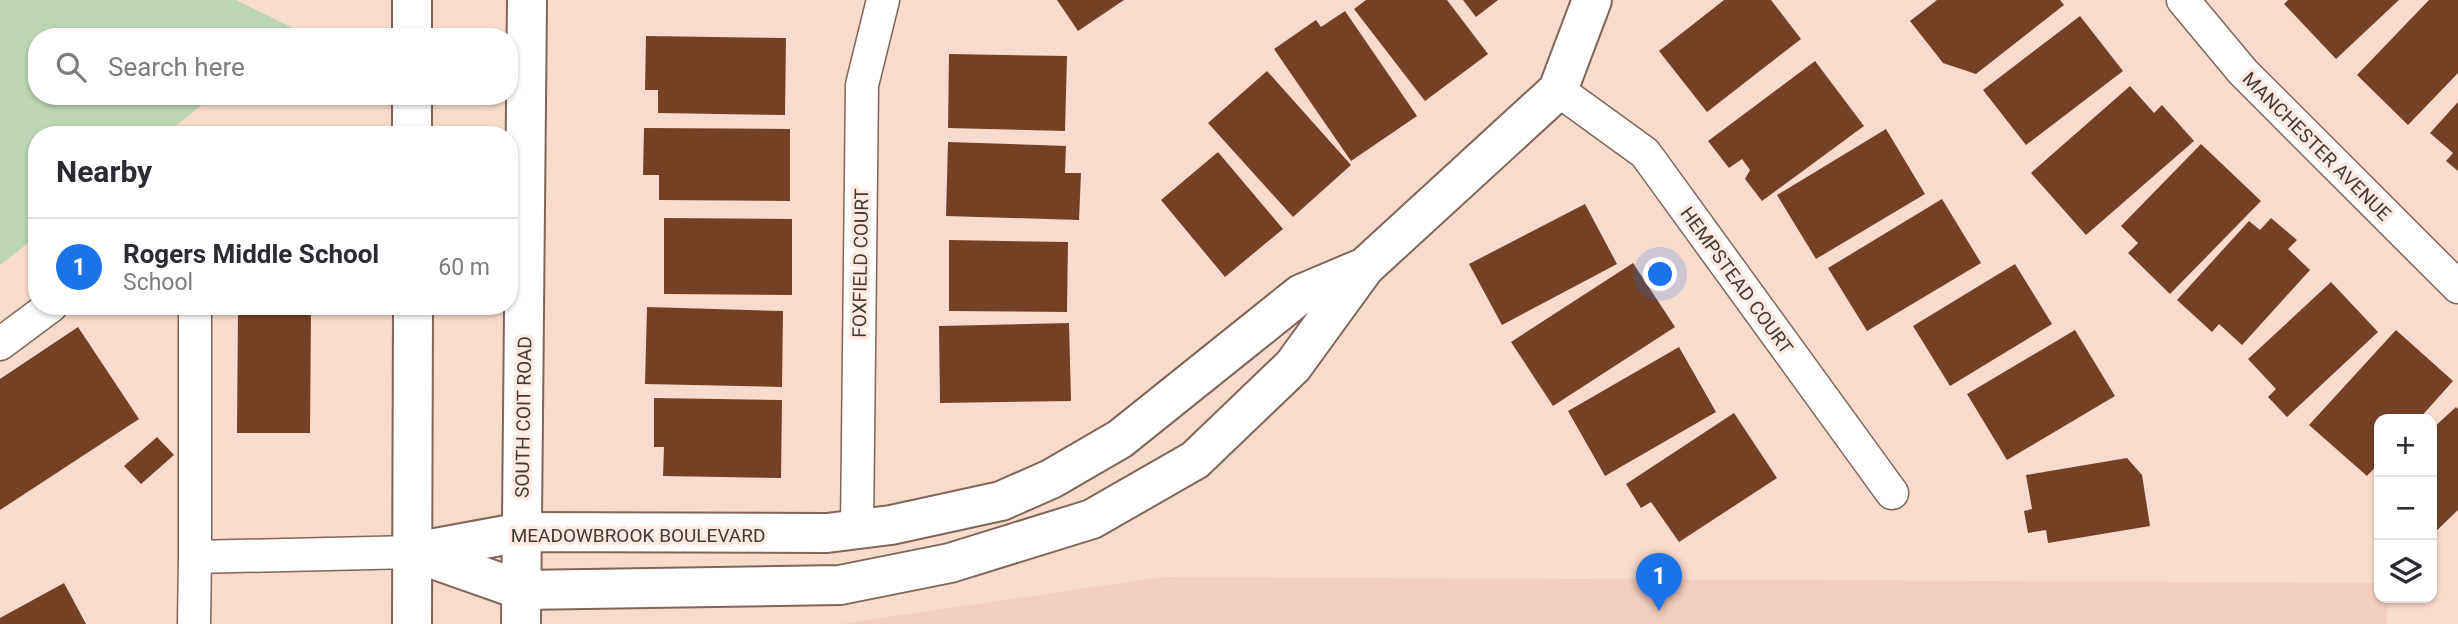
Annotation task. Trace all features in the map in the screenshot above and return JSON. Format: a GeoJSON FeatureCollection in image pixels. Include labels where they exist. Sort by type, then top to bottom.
{"type":"FeatureCollection","features":[{"type":"Feature","properties":{"kind":"street"},"geometry":{"type":"LineString","coordinates":[[412,0],[412,28]]}},
{"type":"Feature","properties":{"kind":"street","name":"SOUTH COIT ROAD"},"geometry":{"type":"LineString","coordinates":[[521,607],[527,0]]}},
{"type":"Feature","properties":{"kind":"street","name":"FOXFIELD COURT"},"geometry":{"type":"LineString","coordinates":[[857,528],[862,85],[883,0]]}},
{"type":"Feature","properties":{"kind":"street","name":"MEADOWBROOK BOULEVARD"},"geometry":{"type":"LineString","coordinates":[[413,552],[521,607],[860,582],[950,563],[1092,519],[1195,460],[1293,366],[1365,267],[1558,90],[1592,0]]}},
{"type":"Feature","properties":{"kind":"street","name":"MANCHESTER AVENUE"},"geometry":{"type":"LineString","coordinates":[[2183,0],[2243,72],[2458,287]]}},
{"type":"Feature","properties":{"kind":"street","name":"HEMPSTEAD COURT"},"geometry":{"type":"LineString","coordinates":[[1558,90],[1645,153],[1892,493]]}},
{"type":"Feature","properties":{"kind":"street"},"geometry":{"type":"LineString","coordinates":[[412,105],[412,126]]}},
{"type":"Feature","properties":{"kind":"street","name":"MEADOWBROOK BOULEVARD"},"geometry":{"type":"LineString","coordinates":[[413,552],[522,531],[800,534],[891,525],[1001,501],[1051,479],[1120,439],[1301,295],[1365,267]]}},
{"type":"Feature","properties":{"kind":"street"},"geometry":{"type":"LineString","coordinates":[[0,344],[39,315]]}},
{"type":"Feature","properties":{"kind":"street"},"geometry":{"type":"LineString","coordinates":[[194,624],[195,315]]}},
{"type":"Feature","properties":{"kind":"street"},"geometry":{"type":"LineString","coordinates":[[412,315],[412,624]]}},
{"type":"Feature","properties":{"kind":"street"},"geometry":{"type":"LineString","coordinates":[[857,528],[860,582]]}},
{"type":"Feature","properties":{"kind":"street"},"geometry":{"type":"LineString","coordinates":[[195,557],[413,552]]}},
{"type":"Feature","properties":{"kind":"shaded area"},"geometry":{"type":"Polygon","coordinates":[[[1163,577],[2374,583],[2374,603],[2387,603],[2387,624],[840,624],[1163,577]]]}},
{"type":"Feature","properties":{"kind":"green space"},"geometry":{"type":"Polygon","coordinates":[[[0,0],[236,0],[293,28],[28,28],[28,105],[202,105],[175,126],[28,126],[28,243],[0,265],[0,0]]]}},
{"type":"Feature","properties":{"kind":"building"},"geometry":{"type":"Polygon","coordinates":[[[1057,0],[1124,0],[1078,31],[1057,0]]]}},
{"type":"Feature","properties":{"kind":"building"},"geometry":{"type":"Polygon","coordinates":[[[1366,0],[1447,0],[1488,54],[1425,101],[1354,9],[1366,0]]]}},
{"type":"Feature","properties":{"kind":"building"},"geometry":{"type":"Polygon","coordinates":[[[1463,0],[1498,0],[1476,17],[1463,0]]]}},
{"type":"Feature","properties":{"kind":"building"},"geometry":{"type":"Polygon","coordinates":[[[1724,0],[1771,0],[1801,39],[1707,112],[1659,51],[1724,0]]]}},
{"type":"Feature","properties":{"kind":"building"},"geometry":{"type":"Polygon","coordinates":[[[1937,0],[2060,0],[2064,5],[1976,74],[1943,63],[1910,21],[1937,0]]]}},
{"type":"Feature","properties":{"kind":"building"},"geometry":{"type":"Polygon","coordinates":[[[2288,0],[2399,0],[2336,59],[2284,4],[2288,0]]]}},
{"type":"Feature","properties":{"kind":"building"},"geometry":{"type":"Polygon","coordinates":[[[2429,0],[2458,0],[2458,73],[2408,125],[2357,75],[2429,0]]]}},
{"type":"Feature","properties":{"kind":"building"},"geometry":{"type":"Polygon","coordinates":[[[1345,11],[1417,116],[1351,161],[1274,49],[1316,20],[1321,27],[1345,11]]]}},
{"type":"Feature","properties":{"kind":"building"},"geometry":{"type":"Polygon","coordinates":[[[2080,16],[2123,71],[2026,145],[1983,90],[2080,16]]]}},
{"type":"Feature","properties":{"kind":"building"},"geometry":{"type":"Polygon","coordinates":[[[646,36],[786,38],[785,115],[658,113],[658,90],[645,90],[646,36]]]}},
{"type":"Feature","properties":{"kind":"building"},"geometry":{"type":"Polygon","coordinates":[[[949,54],[1067,56],[1065,131],[948,128],[949,54]]]}},
{"type":"Feature","properties":{"kind":"building"},"geometry":{"type":"Polygon","coordinates":[[[1815,61],[1864,126],[1762,201],[1745,179],[1750,170],[1742,159],[1729,168],[1708,141],[1815,61]]]}},
{"type":"Feature","properties":{"kind":"building"},"geometry":{"type":"Polygon","coordinates":[[[1267,71],[1351,165],[1293,217],[1208,123],[1267,71]]]}},
{"type":"Feature","properties":{"kind":"building"},"geometry":{"type":"Polygon","coordinates":[[[2130,86],[2154,113],[2162,105],[2194,141],[2086,235],[2031,173],[2130,86]]]}},
{"type":"Feature","properties":{"kind":"building"},"geometry":{"type":"Polygon","coordinates":[[[2458,102],[2458,171],[2446,161],[2453,153],[2430,133],[2458,102]]]}},
{"type":"Feature","properties":{"kind":"building"},"geometry":{"type":"Polygon","coordinates":[[[644,128],[790,129],[790,201],[659,200],[659,175],[643,175],[644,128]]]}},
{"type":"Feature","properties":{"kind":"building"},"geometry":{"type":"Polygon","coordinates":[[[1886,129],[1925,194],[1816,259],[1777,195],[1886,129]]]}},
{"type":"Feature","properties":{"kind":"building"},"geometry":{"type":"Polygon","coordinates":[[[948,142],[1066,146],[1065,173],[1081,173],[1079,220],[946,216],[948,142]]]}},
{"type":"Feature","properties":{"kind":"building"},"geometry":{"type":"Polygon","coordinates":[[[2201,144],[2261,201],[2170,294],[2128,253],[2138,243],[2121,226],[2201,144]]]}},
{"type":"Feature","properties":{"kind":"building"},"geometry":{"type":"Polygon","coordinates":[[[1218,152],[1283,229],[1225,277],[1161,200],[1218,152]]]}},
{"type":"Feature","properties":{"kind":"building"},"geometry":{"type":"Polygon","coordinates":[[[1942,199],[1981,263],[1867,331],[1828,268],[1942,199]]]}},
{"type":"Feature","properties":{"kind":"building"},"geometry":{"type":"Polygon","coordinates":[[[1585,204],[1617,264],[1502,325],[1469,264],[1585,204]]]}},
{"type":"Feature","properties":{"kind":"building"},"geometry":{"type":"Polygon","coordinates":[[[664,218],[792,219],[792,295],[664,294],[664,218]]]}},
{"type":"Feature","properties":{"kind":"building"},"geometry":{"type":"Polygon","coordinates":[[[2271,218],[2297,240],[2288,249],[2310,270],[2242,345],[2219,324],[2212,332],[2177,300],[2249,221],[2260,230],[2271,218]]]}},
{"type":"Feature","properties":{"kind":"building"},"geometry":{"type":"Polygon","coordinates":[[[949,240],[1068,242],[1067,312],[949,311],[949,240]]]}},
{"type":"Feature","properties":{"kind":"building"},"geometry":{"type":"Polygon","coordinates":[[[1633,263],[1675,327],[1553,406],[1511,342],[1633,263]]]}},
{"type":"Feature","properties":{"kind":"building"},"geometry":{"type":"Polygon","coordinates":[[[2015,264],[2052,324],[1950,386],[1913,326],[2015,264]]]}},
{"type":"Feature","properties":{"kind":"building"},"geometry":{"type":"Polygon","coordinates":[[[2331,282],[2378,332],[2287,417],[2268,397],[2276,389],[2248,359],[2331,282]]]}},
{"type":"Feature","properties":{"kind":"building"},"geometry":{"type":"Polygon","coordinates":[[[647,307],[783,311],[782,387],[645,384],[647,307]]]}},
{"type":"Feature","properties":{"kind":"building"},"geometry":{"type":"Polygon","coordinates":[[[238,315],[311,315],[310,433],[237,433],[238,315]]]}},
{"type":"Feature","properties":{"kind":"building"},"geometry":{"type":"Polygon","coordinates":[[[1069,323],[1071,401],[940,403],[939,326],[1069,323]]]}},
{"type":"Feature","properties":{"kind":"building"},"geometry":{"type":"Polygon","coordinates":[[[78,327],[139,419],[0,510],[0,379],[78,327]]]}},
{"type":"Feature","properties":{"kind":"building"},"geometry":{"type":"Polygon","coordinates":[[[2075,330],[2115,396],[2007,460],[1967,394],[2075,330]]]}},
{"type":"Feature","properties":{"kind":"building"},"geometry":{"type":"Polygon","coordinates":[[[2396,330],[2453,381],[2423,414],[2374,414],[2374,468],[2367,476],[2309,425],[2396,330]]]}},
{"type":"Feature","properties":{"kind":"building"},"geometry":{"type":"Polygon","coordinates":[[[1679,347],[1716,412],[1605,476],[1568,411],[1679,347]]]}},
{"type":"Feature","properties":{"kind":"building"},"geometry":{"type":"Polygon","coordinates":[[[654,398],[782,400],[781,478],[663,476],[664,447],[654,447],[654,398]]]}},
{"type":"Feature","properties":{"kind":"building"},"geometry":{"type":"Polygon","coordinates":[[[2456,407],[2458,409],[2458,510],[2437,530],[2437,477],[2437,424],[2456,407]]]}},
{"type":"Feature","properties":{"kind":"building"},"geometry":{"type":"Polygon","coordinates":[[[1734,413],[1777,478],[1679,542],[1651,502],[1641,508],[1626,484],[1734,413]]]}},
{"type":"Feature","properties":{"kind":"building"},"geometry":{"type":"Polygon","coordinates":[[[157,437],[174,455],[141,484],[124,466],[157,437]]]}},
{"type":"Feature","properties":{"kind":"building"},"geometry":{"type":"Polygon","coordinates":[[[2127,458],[2142,475],[2150,526],[2048,543],[2046,530],[2028,533],[2024,511],[2032,509],[2026,475],[2127,458]]]}},
{"type":"Feature","properties":{"kind":"building"},"geometry":{"type":"Polygon","coordinates":[[[64,583],[86,624],[0,624],[0,618],[64,583]]]}},
{"type":"Feature","properties":{"kind":"place","name":"Rogers Middle School"},"geometry":{"type":"Point","coordinates":[1659,611]}}]}
